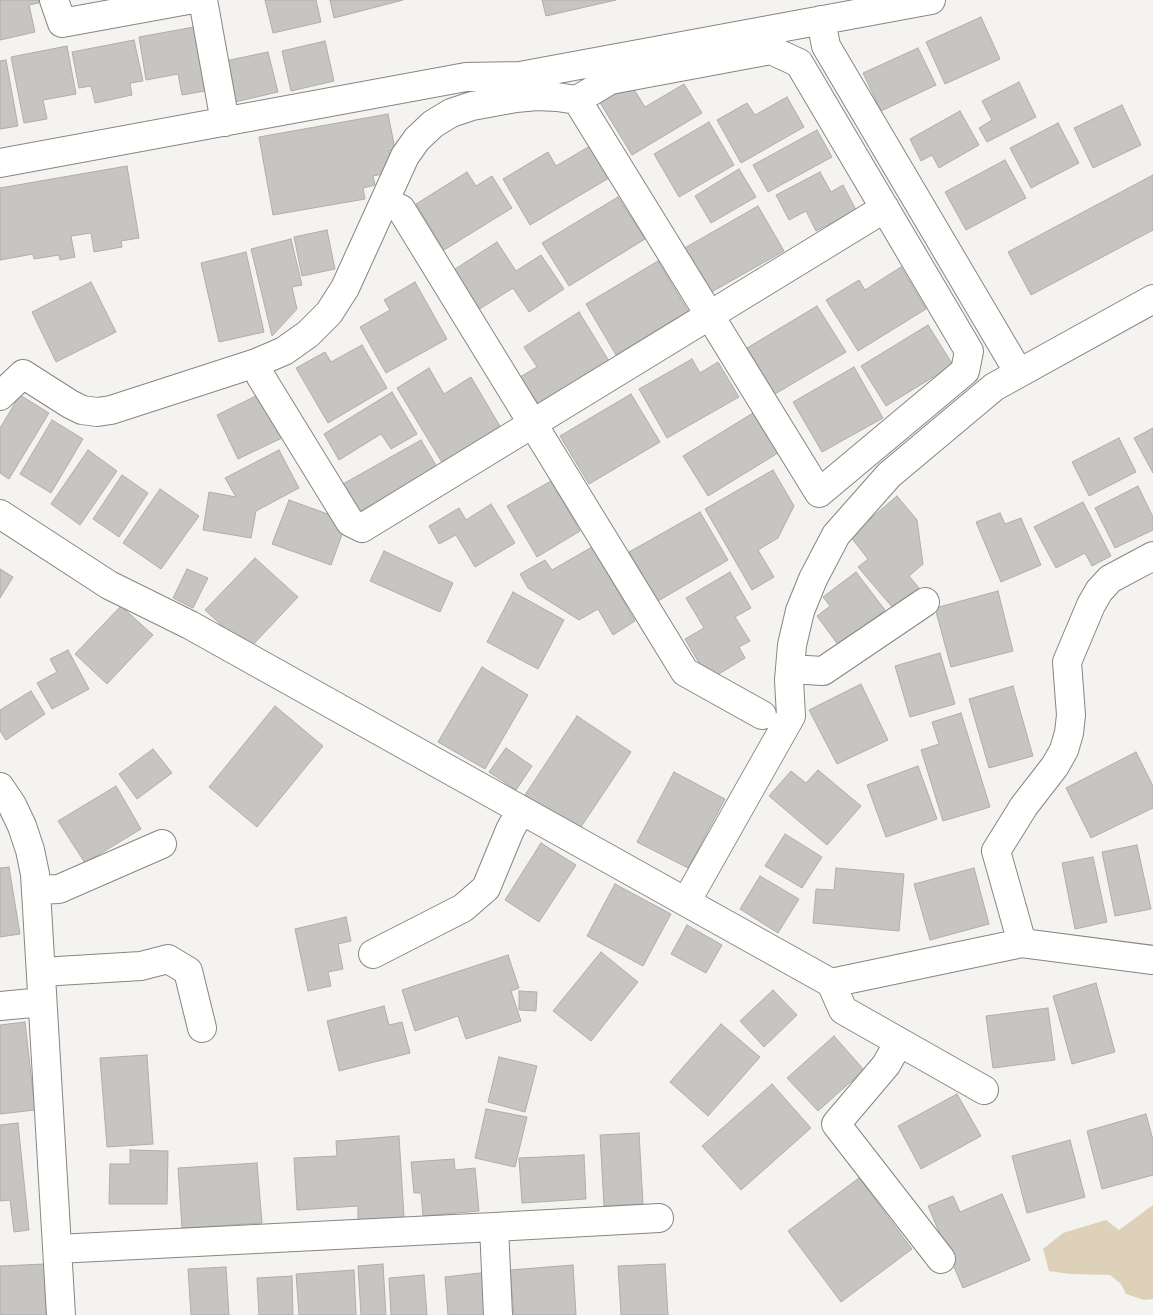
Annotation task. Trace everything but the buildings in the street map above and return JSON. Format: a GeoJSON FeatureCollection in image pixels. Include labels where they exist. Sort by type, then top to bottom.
{"type":"FeatureCollection","features":[{"type":"Feature","properties":{"kind":"street"},"geometry":{"type":"LineString","coordinates":[[54,0],[62,23],[188,0]]}},
{"type":"Feature","properties":{"kind":"street"},"geometry":{"type":"LineString","coordinates":[[203,0],[225,122]]}},
{"type":"Feature","properties":{"kind":"street"},"geometry":{"type":"LineString","coordinates":[[0,163],[466,77],[520,76],[931,0]]}},
{"type":"Feature","properties":{"kind":"street"},"geometry":{"type":"LineString","coordinates":[[821,20],[826,46],[1019,373]]}},
{"type":"Feature","properties":{"kind":"street"},"geometry":{"type":"LineString","coordinates":[[0,396],[23,374],[82,410],[97,412],[111,410],[256,363],[284,351],[308,334],[329,313],[345,288],[406,156],[417,139],[433,124],[451,113],[472,106],[537,96],[577,100],[610,80],[771,50],[799,63],[969,351],[965,371],[819,493],[577,100]]}},
{"type":"Feature","properties":{"kind":"street"},"geometry":{"type":"LineString","coordinates":[[466,77],[472,106]]}},
{"type":"Feature","properties":{"kind":"street"},"geometry":{"type":"LineString","coordinates":[[384,202],[400,209],[685,672],[762,715]]}},
{"type":"Feature","properties":{"kind":"street"},"geometry":{"type":"LineString","coordinates":[[256,363],[261,377],[350,522],[362,528],[884,208]]}},
{"type":"Feature","properties":{"kind":"street"},"geometry":{"type":"LineString","coordinates":[[686,902],[791,716],[790,669],[792,645],[800,611],[813,579],[836,535],[889,474],[994,387],[1153,299]]}},
{"type":"Feature","properties":{"kind":"street"},"geometry":{"type":"LineString","coordinates":[[0,514],[109,585],[190,625],[832,983],[842,1010],[984,1090]]}},
{"type":"Feature","properties":{"kind":"street"},"geometry":{"type":"LineString","coordinates":[[1022,943],[996,851],[1024,806],[1055,766],[1064,750],[1069,733],[1071,715],[1067,662],[1091,605],[1099,591],[1110,579],[1153,556]]}},
{"type":"Feature","properties":{"kind":"street"},"geometry":{"type":"LineString","coordinates":[[790,669],[823,671],[925,602]]}},
{"type":"Feature","properties":{"kind":"street"},"geometry":{"type":"LineString","coordinates":[[0,787],[12,805],[22,826],[33,866],[36,890],[61,1315]]}},
{"type":"Feature","properties":{"kind":"street"},"geometry":{"type":"LineString","coordinates":[[374,954],[462,908],[486,888],[510,830],[521,810]]}},
{"type":"Feature","properties":{"kind":"street"},"geometry":{"type":"LineString","coordinates":[[36,890],[60,889],[162,844]]}},
{"type":"Feature","properties":{"kind":"street"},"geometry":{"type":"LineString","coordinates":[[832,983],[1022,943],[1153,960]]}},
{"type":"Feature","properties":{"kind":"street"},"geometry":{"type":"LineString","coordinates":[[41,972],[141,966],[168,959],[188,971],[202,1028]]}},
{"type":"Feature","properties":{"kind":"street"},"geometry":{"type":"LineString","coordinates":[[0,1006],[42,1002]]}},
{"type":"Feature","properties":{"kind":"street"},"geometry":{"type":"LineString","coordinates":[[900,1042],[886,1065],[836,1124],[941,1259]]}},
{"type":"Feature","properties":{"kind":"street"},"geometry":{"type":"LineString","coordinates":[[57,1249],[659,1218]]}},
{"type":"Feature","properties":{"kind":"street"},"geometry":{"type":"LineString","coordinates":[[494,1227],[498,1315]]}},
{"type":"Feature","properties":{"kind":"shaded area"},"geometry":{"type":"Polygon","coordinates":[[[1153,1205],[1153,1299],[1144,1300],[1126,1294],[1121,1284],[1110,1275],[1070,1274],[1049,1271],[1043,1249],[1063,1233],[1106,1220],[1119,1230],[1153,1205]]]}}]}
